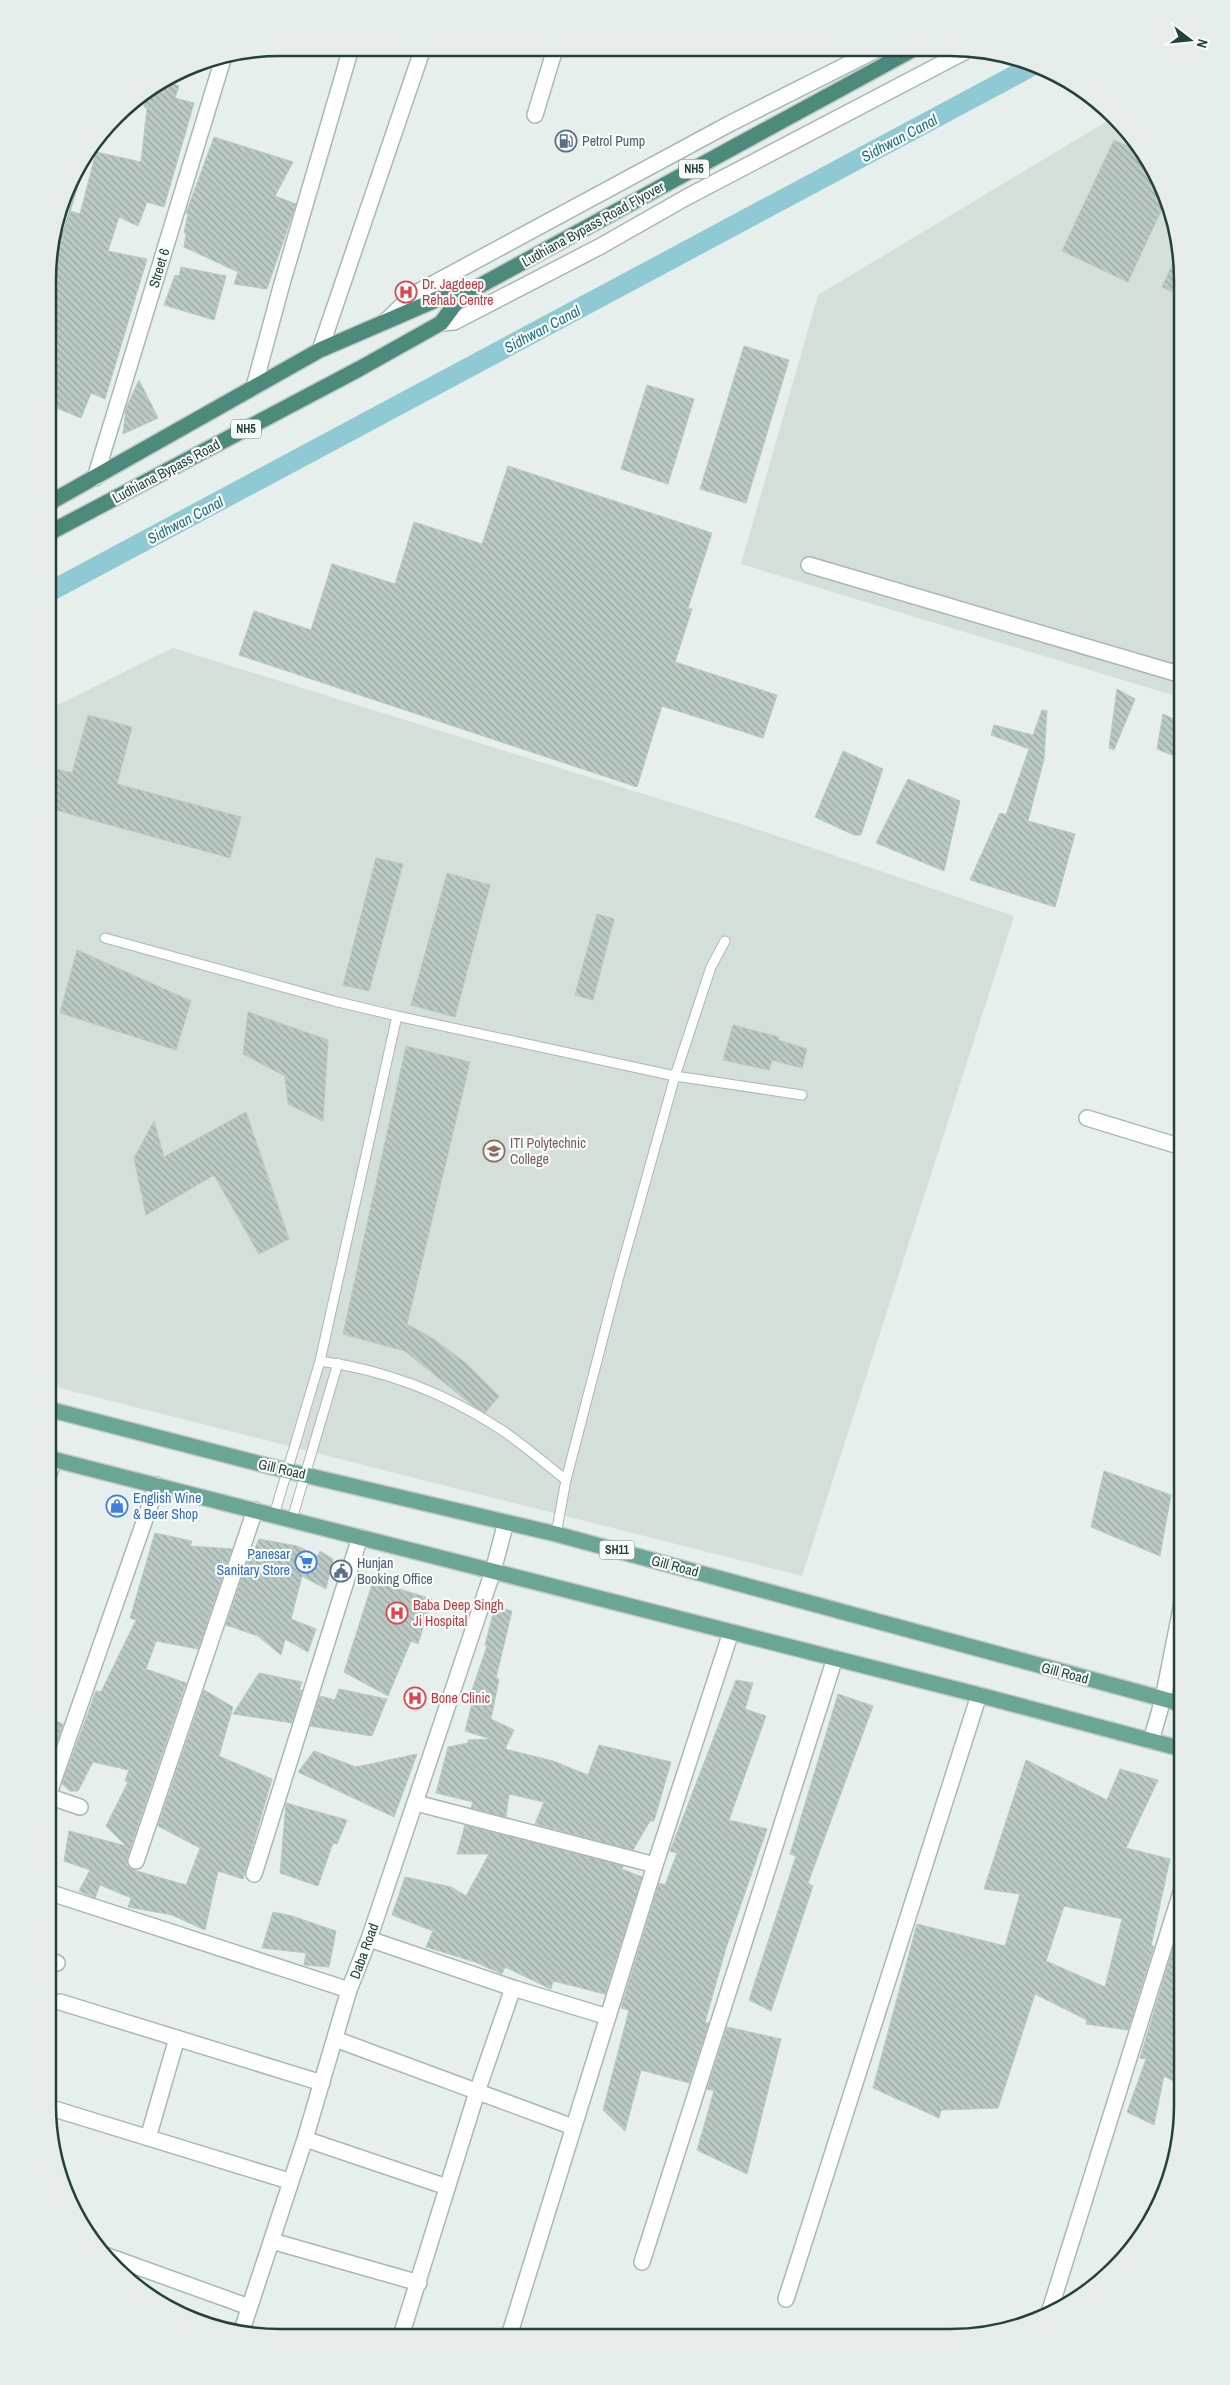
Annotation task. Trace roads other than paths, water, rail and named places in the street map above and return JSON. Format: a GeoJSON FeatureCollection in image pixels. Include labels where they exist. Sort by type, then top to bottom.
{"type":"FeatureCollection","features":[{"type":"Feature","properties":{"kind":"highway","name":"Ludhiana Bypass Road Flyover"},"geometry":{"type":"LineString","coordinates":[[384,324],[438,299],[461,296],[901,56]]}},
{"type":"Feature","properties":{"kind":"highway","name":"Ludhiana Bypass Road Flyover"},"geometry":{"type":"LineString","coordinates":[[441,323],[461,296]]}},
{"type":"Feature","properties":{"kind":"highway","name":"Ludhiana Bypass Road"},"geometry":{"type":"LineString","coordinates":[[56,529],[441,323]]}},
{"type":"Feature","properties":{"kind":"highway","name":"Ludhiana Bypass Road"},"geometry":{"type":"LineString","coordinates":[[56,499],[320,350],[384,324]]}},
{"type":"Feature","properties":{"kind":"main road","name":"Gill Road"},"geometry":{"type":"LineString","coordinates":[[56,1411],[288,1471],[556,1534],[1174,1702]]}},
{"type":"Feature","properties":{"kind":"main road"},"geometry":{"type":"LineString","coordinates":[[56,1459],[979,1695],[1174,1747]]}},
{"type":"Feature","properties":{"kind":"street"},"geometry":{"type":"LineString","coordinates":[[254,387],[283,278],[349,56]]}},
{"type":"Feature","properties":{"kind":"street"},"geometry":{"type":"LineString","coordinates":[[320,350],[420,56]]}},
{"type":"Feature","properties":{"kind":"street"},"geometry":{"type":"LineString","coordinates":[[535,115],[553,56]]}},
{"type":"Feature","properties":{"kind":"street"},"geometry":{"type":"LineString","coordinates":[[384,324],[414,294],[731,123],[864,56]]}},
{"type":"Feature","properties":{"kind":"street"},"geometry":{"type":"LineString","coordinates":[[441,323],[454,322],[599,247],[686,197],[956,56]]}},
{"type":"Feature","properties":{"kind":"street","name":"Street 6"},"geometry":{"type":"LineString","coordinates":[[95,478],[221,64]]}},
{"type":"Feature","properties":{"kind":"street"},"geometry":{"type":"LineString","coordinates":[[809,565],[1174,673]]}},
{"type":"Feature","properties":{"kind":"street"},"geometry":{"type":"LineString","coordinates":[[1087,1118],[1174,1145]]}},
{"type":"Feature","properties":{"kind":"street"},"geometry":{"type":"LineString","coordinates":[[56,1773],[157,1485]]}},
{"type":"Feature","properties":{"kind":"street"},"geometry":{"type":"LineString","coordinates":[[136,1862],[255,1510]]}},
{"type":"Feature","properties":{"kind":"street","name":"Daba Road"},"geometry":{"type":"LineString","coordinates":[[243,2325],[272,2241],[289,2181],[305,2139],[350,1990],[416,1803],[493,1571],[506,1522]]}},
{"type":"Feature","properties":{"kind":"street"},"geometry":{"type":"LineString","coordinates":[[254,1874],[360,1537]]}},
{"type":"Feature","properties":{"kind":"street"},"geometry":{"type":"LineString","coordinates":[[510,2329],[655,1865],[731,1632]]}},
{"type":"Feature","properties":{"kind":"street"},"geometry":{"type":"LineString","coordinates":[[1151,1741],[1163,1699],[1174,1643]]}},
{"type":"Feature","properties":{"kind":"street"},"geometry":{"type":"LineString","coordinates":[[642,2262],[835,1658]]}},
{"type":"Feature","properties":{"kind":"street"},"geometry":{"type":"LineString","coordinates":[[786,2299],[979,1695]]}},
{"type":"Feature","properties":{"kind":"street"},"geometry":{"type":"LineString","coordinates":[[56,1799],[80,1807]]}},
{"type":"Feature","properties":{"kind":"street"},"geometry":{"type":"LineString","coordinates":[[416,1803],[655,1865]]}},
{"type":"Feature","properties":{"kind":"street"},"geometry":{"type":"LineString","coordinates":[[56,1895],[350,1990]]}},
{"type":"Feature","properties":{"kind":"street"},"geometry":{"type":"LineString","coordinates":[[1052,2305],[1174,1915]]}},
{"type":"Feature","properties":{"kind":"street"},"geometry":{"type":"LineString","coordinates":[[369,1938],[513,1988],[608,2017]]}},
{"type":"Feature","properties":{"kind":"street"},"geometry":{"type":"LineString","coordinates":[[403,2329],[513,1988]]}},
{"type":"Feature","properties":{"kind":"street"},"geometry":{"type":"LineString","coordinates":[[60,2002],[322,2083]]}},
{"type":"Feature","properties":{"kind":"street"},"geometry":{"type":"LineString","coordinates":[[148,2138],[177,2038]]}},
{"type":"Feature","properties":{"kind":"street"},"geometry":{"type":"LineString","coordinates":[[335,2039],[574,2127]]}},
{"type":"Feature","properties":{"kind":"street"},"geometry":{"type":"LineString","coordinates":[[56,2110],[289,2181]]}},
{"type":"Feature","properties":{"kind":"street"},"geometry":{"type":"LineString","coordinates":[[305,2139],[448,2187]]}},
{"type":"Feature","properties":{"kind":"street"},"geometry":{"type":"LineString","coordinates":[[272,2241],[419,2283]]}},
{"type":"Feature","properties":{"kind":"street"},"geometry":{"type":"LineString","coordinates":[[119,2260],[249,2307]]}},
{"type":"Feature","properties":{"kind":"lane"},"geometry":{"type":"LineString","coordinates":[[105,938],[334,1001],[397,1016],[675,1076],[802,1095]]}},
{"type":"Feature","properties":{"kind":"lane"},"geometry":{"type":"LineString","coordinates":[[556,1534],[566,1480],[618,1280],[675,1076],[711,967],[725,941]]}},
{"type":"Feature","properties":{"kind":"lane"},"geometry":{"type":"LineString","coordinates":[[274,1515],[320,1361],[397,1016]]}},
{"type":"Feature","properties":{"kind":"lane"},"geometry":{"type":"LineString","coordinates":[[320,1361],[378,1372],[443,1396],[497,1427],[566,1480]]}},
{"type":"Feature","properties":{"kind":"lane"},"geometry":{"type":"LineString","coordinates":[[292,1520],[338,1363]]}},
{"type":"Feature","properties":{"kind":"waterway","name":"Sidhwan Canal"},"geometry":{"type":"LineString","coordinates":[[56,588],[1026,69]]}},
{"type":"Feature","properties":{"kind":"place","name":"Petrol Pump"},"geometry":{"type":"Point","coordinates":[566,141]}},
{"type":"Feature","properties":{"kind":"place","name":"Dr. Jagdeep Rehab Centre"},"geometry":{"type":"Point","coordinates":[406,292]}},
{"type":"Feature","properties":{"kind":"place","name":"ITI Polytechnic College"},"geometry":{"type":"Point","coordinates":[494,1151]}},
{"type":"Feature","properties":{"kind":"place","name":"English Wine & Beer Shop"},"geometry":{"type":"Point","coordinates":[117,1506]}},
{"type":"Feature","properties":{"kind":"place","name":"Panesar Sanitary Store"},"geometry":{"type":"Point","coordinates":[306,1562]}},
{"type":"Feature","properties":{"kind":"place","name":"Hunjan Booking Office"},"geometry":{"type":"Point","coordinates":[341,1571]}},
{"type":"Feature","properties":{"kind":"place","name":"Baba Deep Singh Ji Hospital"},"geometry":{"type":"Point","coordinates":[397,1613]}},
{"type":"Feature","properties":{"kind":"place","name":"Bone Clinic"},"geometry":{"type":"Point","coordinates":[415,1698]}}]}
